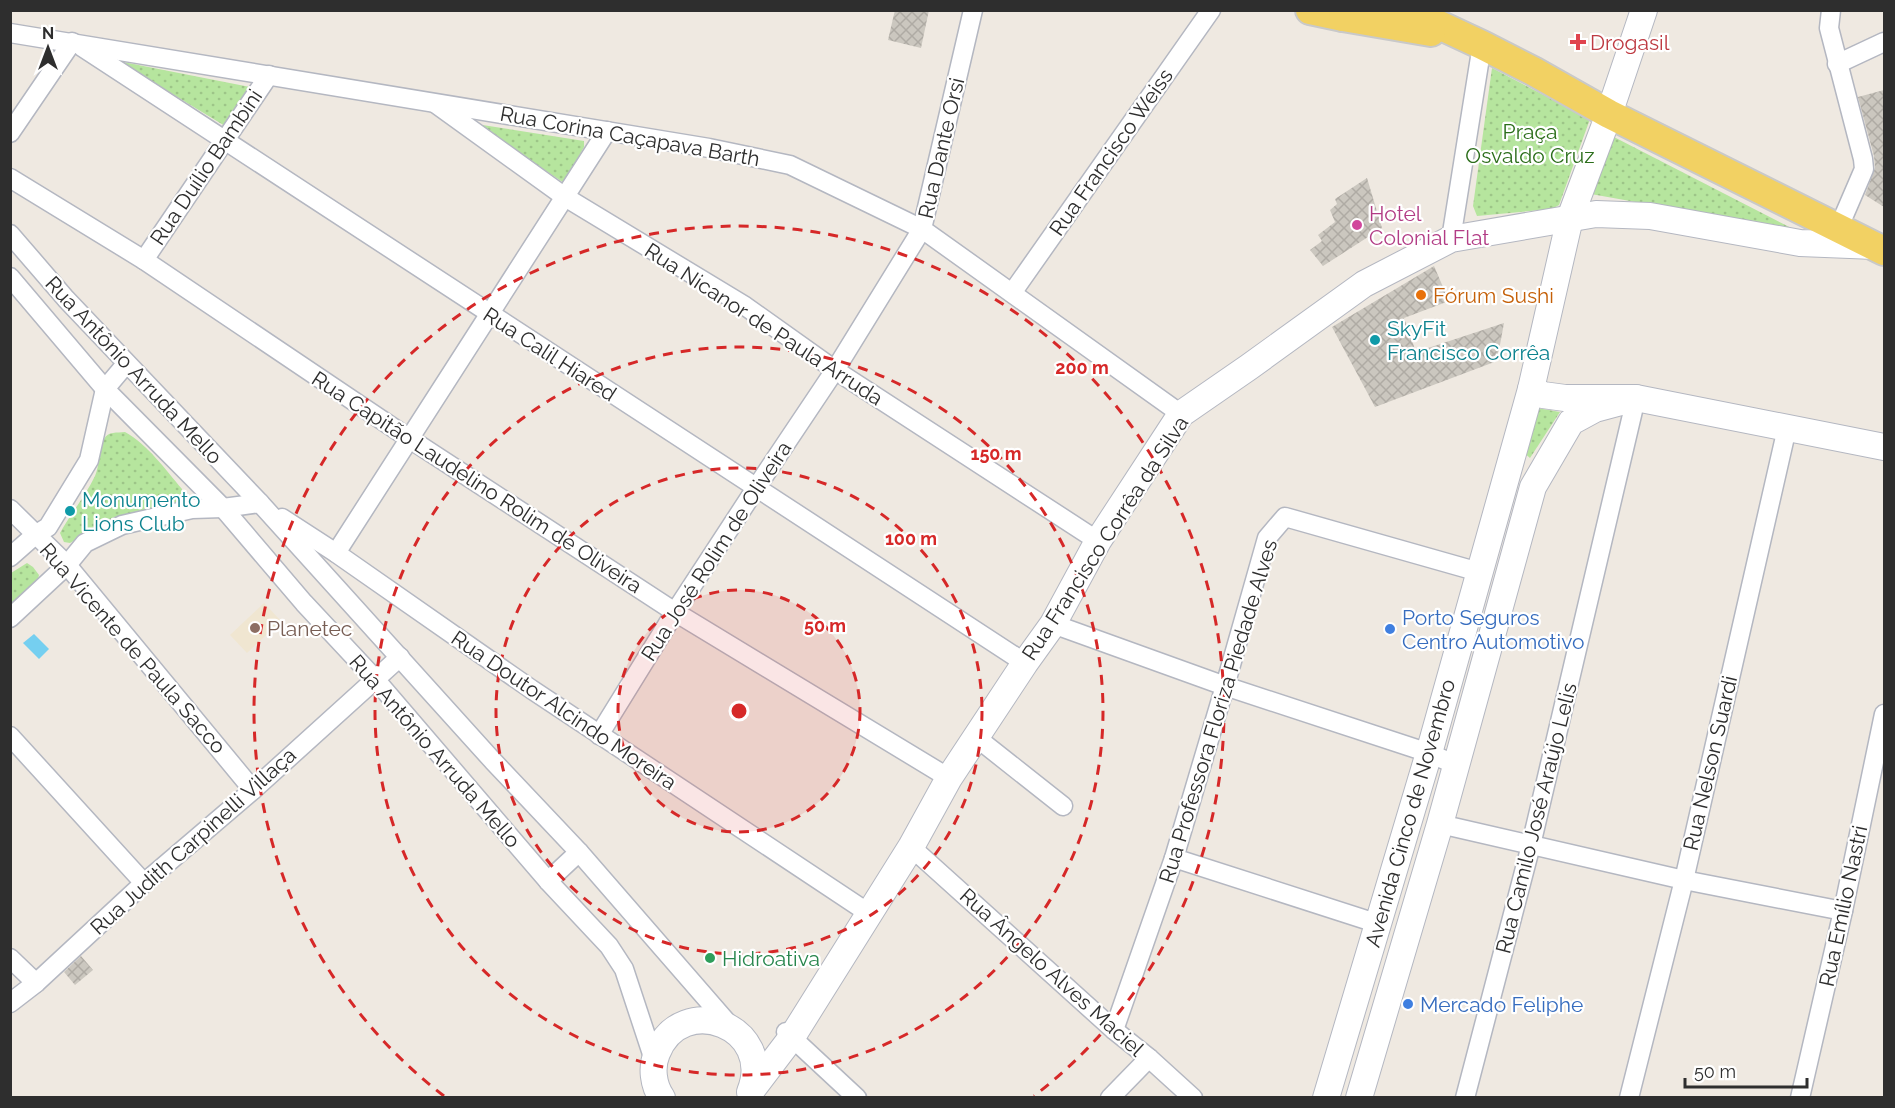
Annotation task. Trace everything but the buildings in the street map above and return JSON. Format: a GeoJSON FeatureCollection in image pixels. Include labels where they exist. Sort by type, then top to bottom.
{"type":"FeatureCollection","features":[{"type":"Feature","properties":{"kind":"main road"},"geometry":{"type":"LineString","coordinates":[[1407,10],[1533,71],[1610,114],[1880,249]]}},
{"type":"Feature","properties":{"kind":"main road","name":"Avenida Cinco de Novembro"},"geometry":{"type":"LineString","coordinates":[[1326,1098],[1429,753],[1531,389],[1570,218],[1610,114],[1644,10]]}},
{"type":"Feature","properties":{"kind":"main road"},"geometry":{"type":"LineString","coordinates":[[1309,11],[1350,14],[1475,42]]}},
{"type":"Feature","properties":{"kind":"main road","name":"Rua Francisco Corrêa da Silva"},"geometry":{"type":"LineString","coordinates":[[748,1094],[870,914],[950,778],[1053,624],[1098,541],[1181,414],[1364,284],[1451,239],[1596,214],[1650,216],[1800,243],[1880,249]]}},
{"type":"Feature","properties":{"kind":"main road"},"geometry":{"type":"LineString","coordinates":[[1531,389],[1543,395],[1565,398],[1636,398],[1884,447]]}},
{"type":"Feature","properties":{"kind":"main road","name":"Avenida Cinco de Novembro"},"geometry":{"type":"LineString","coordinates":[[1359,1098],[1440,824],[1533,488],[1570,422],[1595,409],[1636,398]]}},
{"type":"Feature","properties":{"kind":"main road"},"geometry":{"type":"LineString","coordinates":[[660,1096],[654,1076],[654,1059],[661,1044],[672,1032],[686,1023],[702,1020],[719,1022],[754,1040],[771,1041],[793,1030]]}},
{"type":"Feature","properties":{"kind":"main road"},"geometry":{"type":"LineString","coordinates":[[737,1033],[748,1045],[753,1056],[754,1079],[748,1094]]}},
{"type":"Feature","properties":{"kind":"street","name":"Rua Dante Orsi"},"geometry":{"type":"LineString","coordinates":[[835,370],[922,230],[973,10]]}},
{"type":"Feature","properties":{"kind":"street","name":"Rua Francisco Weiss"},"geometry":{"type":"LineString","coordinates":[[1012,293],[1210,10]]}},
{"type":"Feature","properties":{"kind":"street"},"geometry":{"type":"LineString","coordinates":[[1831,10],[1829,28],[1864,169],[1839,227]]}},
{"type":"Feature","properties":{"kind":"street","name":"Rua Corina Caçapava Barth"},"geometry":{"type":"LineString","coordinates":[[10,33],[709,148],[790,165],[922,230],[1181,414]]}},
{"type":"Feature","properties":{"kind":"street"},"geometry":{"type":"LineString","coordinates":[[1451,239],[1475,42]]}},
{"type":"Feature","properties":{"kind":"street"},"geometry":{"type":"LineString","coordinates":[[1837,64],[1884,42]]}},
{"type":"Feature","properties":{"kind":"street"},"geometry":{"type":"LineString","coordinates":[[10,133],[74,43]]}},
{"type":"Feature","properties":{"kind":"street","name":"Rua Calil Hiared"},"geometry":{"type":"LineString","coordinates":[[74,43],[1025,663]]}},
{"type":"Feature","properties":{"kind":"street","name":"Rua Duílio Bambini"},"geometry":{"type":"LineString","coordinates":[[144,260],[269,75]]}},
{"type":"Feature","properties":{"kind":"street","name":"Rua Nicanor de Paula Arruda"},"geometry":{"type":"LineString","coordinates":[[434,102],[564,197],[745,306],[835,370],[1098,541]]}},
{"type":"Feature","properties":{"kind":"street"},"geometry":{"type":"LineString","coordinates":[[336,553],[607,131]]}},
{"type":"Feature","properties":{"kind":"street","name":"Rua Capitão Laudelino Rolim de Oliveira"},"geometry":{"type":"LineString","coordinates":[[10,178],[144,260],[410,439],[675,612],[950,778]]}},
{"type":"Feature","properties":{"kind":"street","name":"Rua Antônio Arruda Mello"},"geometry":{"type":"LineString","coordinates":[[10,234],[126,364],[260,503]]}},
{"type":"Feature","properties":{"kind":"street","name":"Rua Antônio Arruda Mello"},"geometry":{"type":"LineString","coordinates":[[10,278],[105,389],[223,508],[304,603],[375,679],[548,881],[609,946],[624,969],[654,1059]]}},
{"type":"Feature","properties":{"kind":"street"},"geometry":{"type":"LineString","coordinates":[[10,557],[48,527],[89,460],[105,389],[126,364]]}},
{"type":"Feature","properties":{"kind":"street","name":"Rua José Rolim de Oliveira"},"geometry":{"type":"LineString","coordinates":[[599,735],[675,612],[835,370]]}},
{"type":"Feature","properties":{"kind":"street","name":"Rua Camilo José Araújo Lelis"},"geometry":{"type":"LineString","coordinates":[[1465,1098],[1531,845],[1636,398]]}},
{"type":"Feature","properties":{"kind":"street","name":"Rua Nelson Suardi"},"geometry":{"type":"LineString","coordinates":[[1629,1098],[1683,880],[1786,428]]}},
{"type":"Feature","properties":{"kind":"street"},"geometry":{"type":"LineString","coordinates":[[10,618],[67,565],[85,543],[122,525],[192,509],[260,503],[493,761],[579,852],[737,1033]]}},
{"type":"Feature","properties":{"kind":"street","name":"Rua Doutor Alcindo Moreira"},"geometry":{"type":"LineString","coordinates":[[260,503],[599,735],[870,914]]}},
{"type":"Feature","properties":{"kind":"street","name":"Rua Vicente de Paula Sacco"},"geometry":{"type":"LineString","coordinates":[[10,509],[67,565],[253,790]]}},
{"type":"Feature","properties":{"kind":"street","name":"Rua Professora Floriza Piedade Alves"},"geometry":{"type":"LineString","coordinates":[[1114,1030],[1174,858],[1267,538],[1285,517],[1479,572]]}},
{"type":"Feature","properties":{"kind":"street"},"geometry":{"type":"LineString","coordinates":[[1053,624],[1225,686],[1429,753],[1456,765]]}},
{"type":"Feature","properties":{"kind":"street","name":"Rua Judith Carpinelli Villaça"},"geometry":{"type":"LineString","coordinates":[[10,1003],[36,983],[144,883],[253,790],[400,657]]}},
{"type":"Feature","properties":{"kind":"street","name":"Rua Emílio Nastri"},"geometry":{"type":"LineString","coordinates":[[1800,1098],[1843,911],[1884,714]]}},
{"type":"Feature","properties":{"kind":"street"},"geometry":{"type":"LineString","coordinates":[[10,736],[144,883]]}},
{"type":"Feature","properties":{"kind":"street"},"geometry":{"type":"LineString","coordinates":[[977,738],[1063,806]]}},
{"type":"Feature","properties":{"kind":"street"},"geometry":{"type":"LineString","coordinates":[[1440,824],[1683,880],[1843,911]]}},
{"type":"Feature","properties":{"kind":"street","name":"Rua Ângelo Alves Maciel"},"geometry":{"type":"LineString","coordinates":[[911,847],[1193,1098]]}},
{"type":"Feature","properties":{"kind":"street"},"geometry":{"type":"LineString","coordinates":[[548,881],[579,852]]}},
{"type":"Feature","properties":{"kind":"street"},"geometry":{"type":"LineString","coordinates":[[1174,858],[1378,924]]}},
{"type":"Feature","properties":{"kind":"street"},"geometry":{"type":"LineString","coordinates":[[10,958],[36,983]]}},
{"type":"Feature","properties":{"kind":"street"},"geometry":{"type":"LineString","coordinates":[[793,1030],[857,1098]]}},
{"type":"Feature","properties":{"kind":"street"},"geometry":{"type":"LineString","coordinates":[[1110,1098],[1149,1058]]}},
{"type":"Feature","properties":{"kind":"shaded area","name":"Planetec"},"geometry":{"type":"Polygon","coordinates":[[[264,603],[281,621],[247,653],[230,635],[264,603]]]}},
{"type":"Feature","properties":{"kind":"green space"},"geometry":{"type":"Polygon","coordinates":[[[118,61],[250,87],[225,126],[118,61]]]}},
{"type":"Feature","properties":{"kind":"green space","name":"Praça Osvaldo Cruz"},"geometry":{"type":"Polygon","coordinates":[[[1492,68],[1590,119],[1559,205],[1552,209],[1477,216],[1473,206],[1492,68]]]}},
{"type":"Feature","properties":{"kind":"green space"},"geometry":{"type":"Polygon","coordinates":[[[476,124],[584,141],[584,147],[564,183],[476,124]]]}},
{"type":"Feature","properties":{"kind":"green space"},"geometry":{"type":"Polygon","coordinates":[[[1612,136],[1797,231],[1591,194],[1612,136]]]}},
{"type":"Feature","properties":{"kind":"green space"},"geometry":{"type":"Polygon","coordinates":[[[1537,408],[1560,412],[1530,458],[1523,452],[1537,408]]]}},
{"type":"Feature","properties":{"kind":"green space"},"geometry":{"type":"Polygon","coordinates":[[[125,432],[149,450],[182,489],[181,502],[176,510],[84,535],[70,543],[64,542],[60,533],[95,476],[104,439],[110,434],[125,432]]]}},
{"type":"Feature","properties":{"kind":"green space"},"geometry":{"type":"Polygon","coordinates":[[[27,563],[39,575],[36,587],[11,608],[11,573],[27,563]]]}},
{"type":"Feature","properties":{"kind":"water"},"geometry":{"type":"Polygon","coordinates":[[[34,634],[49,649],[39,659],[23,643],[34,634]]]}},
{"type":"Feature","properties":{"kind":"place","name":"Drogasil"},"geometry":{"type":"Point","coordinates":[1578,42]}},
{"type":"Feature","properties":{"kind":"place","name":"Hotel Colonial Flat"},"geometry":{"type":"Point","coordinates":[1357,225]}},
{"type":"Feature","properties":{"kind":"place","name":"Fórum Sushi"},"geometry":{"type":"Point","coordinates":[1421,295]}},
{"type":"Feature","properties":{"kind":"place","name":"SkyFit Francisco Corrêa"},"geometry":{"type":"Point","coordinates":[1375,340]}},
{"type":"Feature","properties":{"kind":"place","name":"Monumento Lions Club"},"geometry":{"type":"Point","coordinates":[70,511]}},
{"type":"Feature","properties":{"kind":"place","name":"Planetec"},"geometry":{"type":"Point","coordinates":[255,628]}},
{"type":"Feature","properties":{"kind":"place","name":"Porto Seguros Centro Automotivo"},"geometry":{"type":"Point","coordinates":[1390,629]}},
{"type":"Feature","properties":{"kind":"place","name":"Hidroativa"},"geometry":{"type":"Point","coordinates":[710,958]}},
{"type":"Feature","properties":{"kind":"place","name":"Mercado Feliphe"},"geometry":{"type":"Point","coordinates":[1408,1004]}}]}
